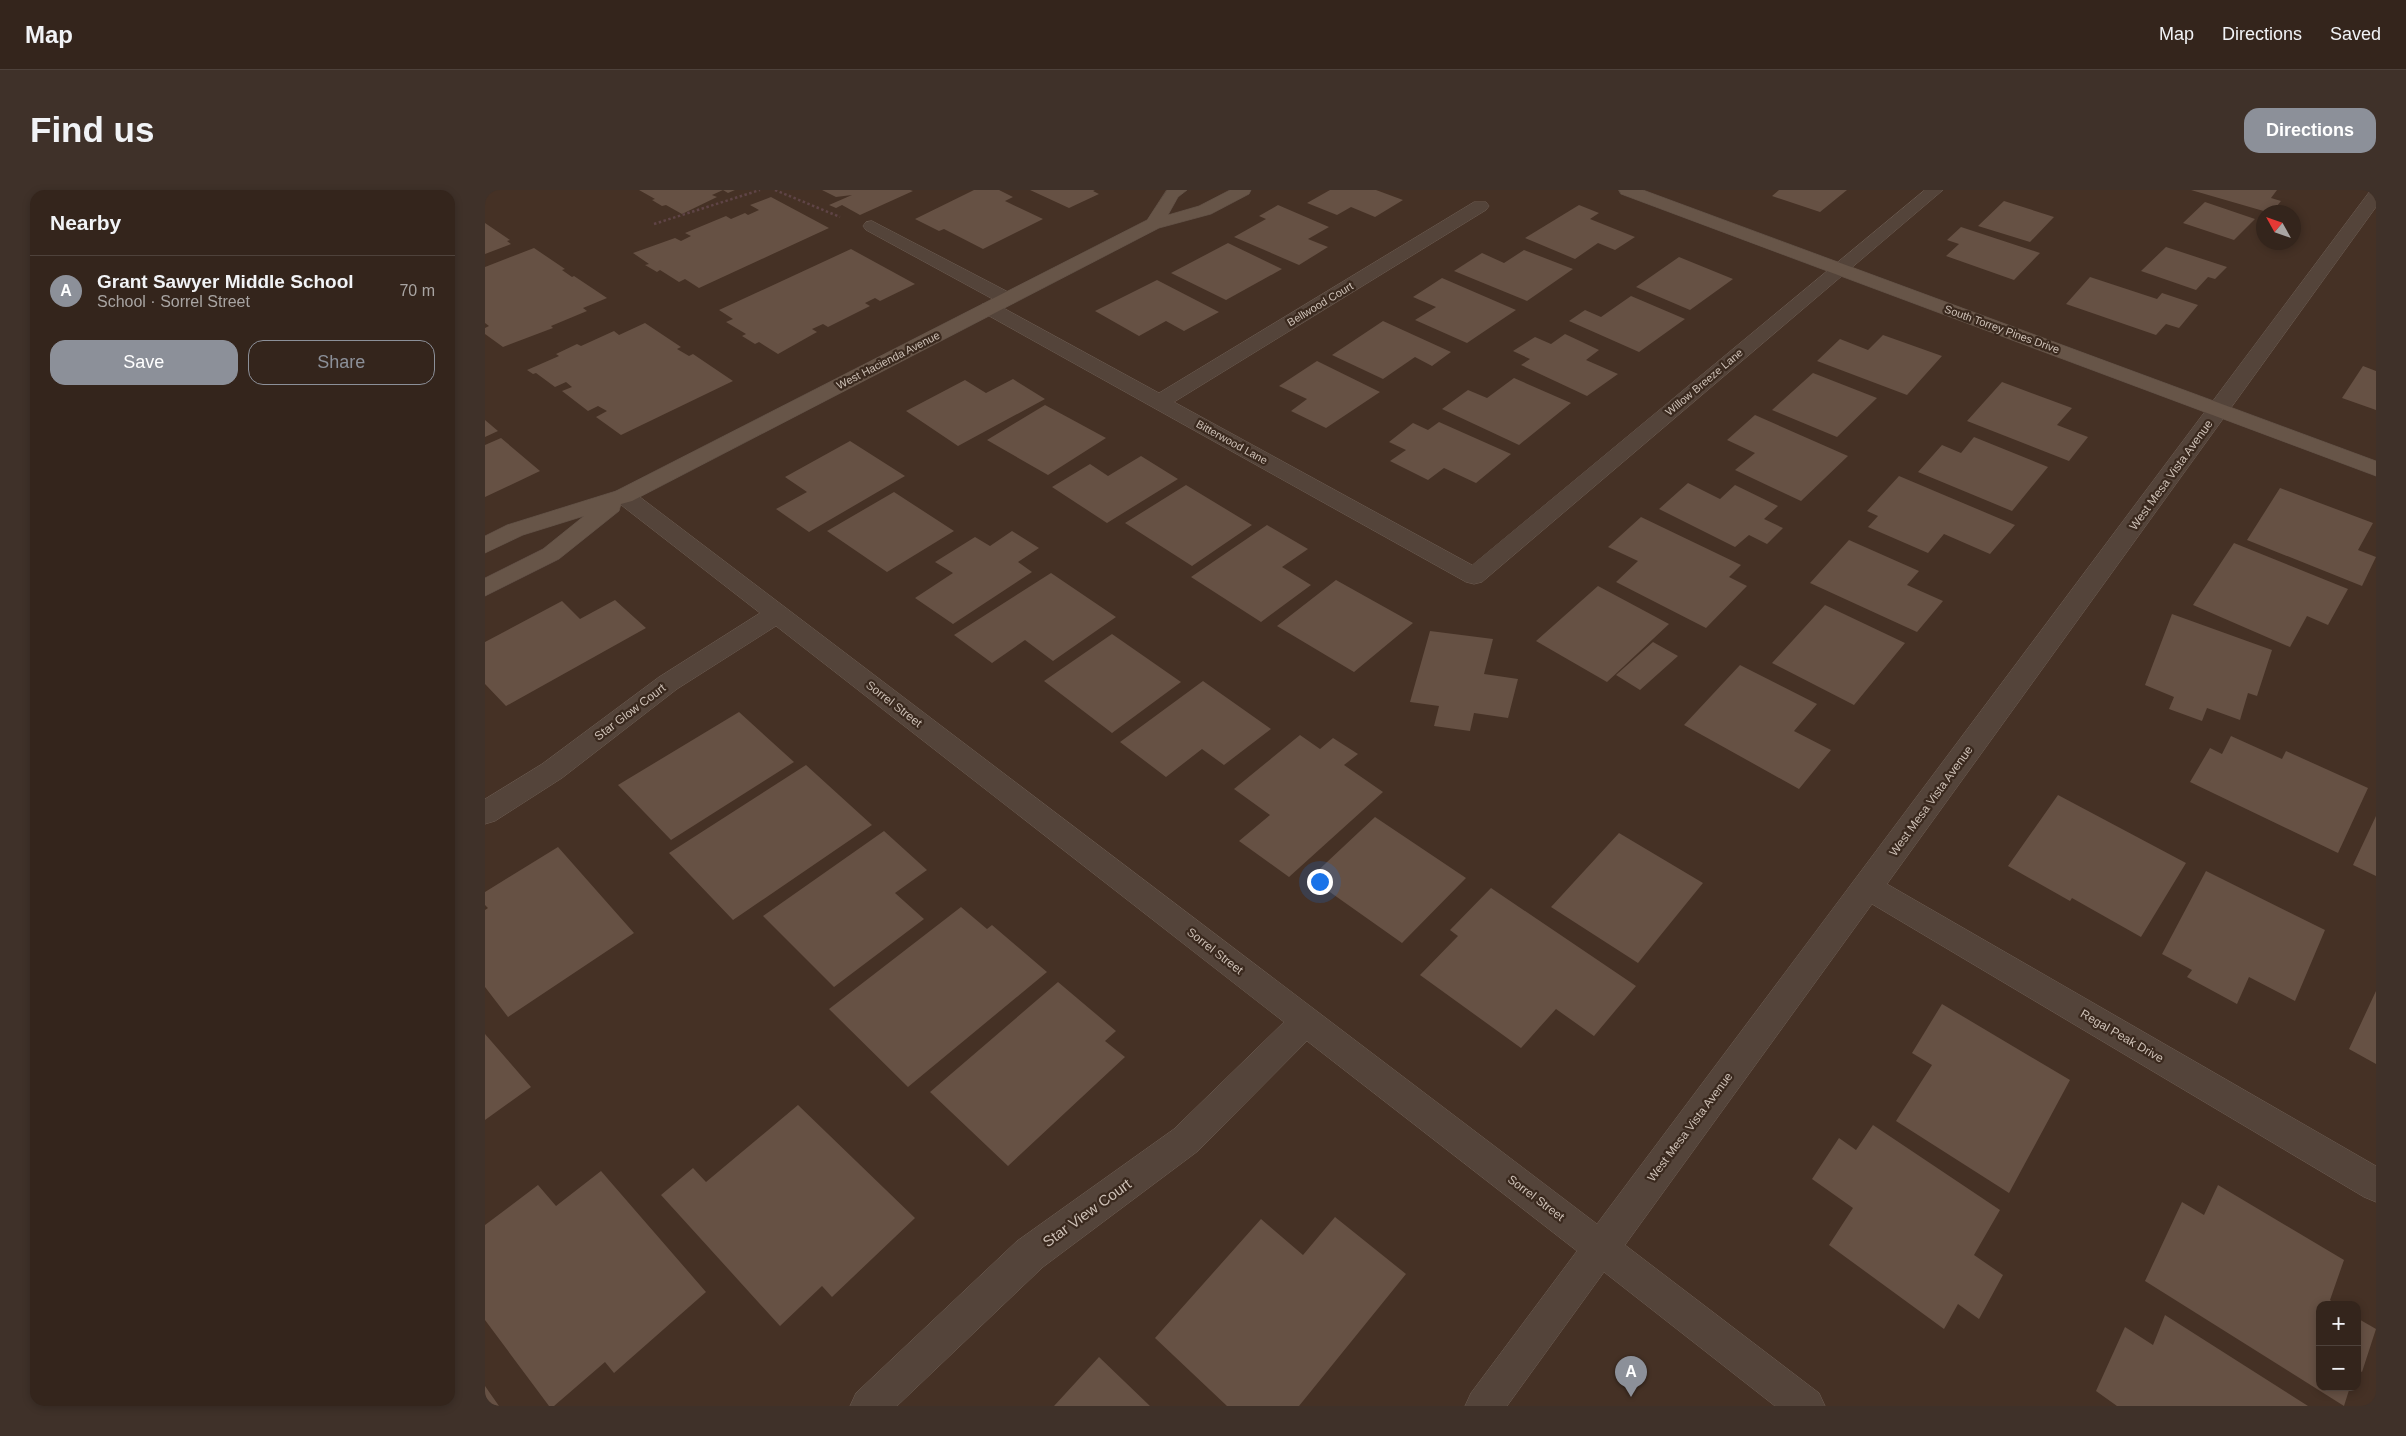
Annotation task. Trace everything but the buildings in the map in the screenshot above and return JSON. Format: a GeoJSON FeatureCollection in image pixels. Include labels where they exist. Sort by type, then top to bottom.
{"type":"FeatureCollection","features":[{"type":"Feature","properties":{"kind":"main road"},"geometry":{"type":"LineString","coordinates":[[1153,224],[1172,194],[1179,190]]}},
{"type":"Feature","properties":{"kind":"main road","name":"West Hacienda Avenue"},"geometry":{"type":"LineString","coordinates":[[485,545],[515,530],[624,496],[1153,224],[1205,210],[1243,190]]}},
{"type":"Feature","properties":{"kind":"main road","name":"South Torrey Pines Drive"},"geometry":{"type":"LineString","coordinates":[[1627,190],[2376,469]]}},
{"type":"Feature","properties":{"kind":"main road","name":"West Hacienda Avenue"},"geometry":{"type":"LineString","coordinates":[[485,588],[551,554],[624,496]]}},
{"type":"Feature","properties":{"kind":"street","name":"Willow Breeze Lane"},"geometry":{"type":"LineString","coordinates":[[1474,576],[1935,190]]}},
{"type":"Feature","properties":{"kind":"street","name":"West Mesa Vista Avenue"},"geometry":{"type":"LineString","coordinates":[[1484,1406],[2376,195]]}},
{"type":"Feature","properties":{"kind":"street","name":"Bellwood Court"},"geometry":{"type":"LineString","coordinates":[[1159,402],[1480,206]]}},
{"type":"Feature","properties":{"kind":"street","name":"Bitterwood Lane"},"geometry":{"type":"LineString","coordinates":[[872,226],[1159,402],[1474,576]]}},
{"type":"Feature","properties":{"kind":"street","name":"Sorrel Street"},"geometry":{"type":"LineString","coordinates":[[624,496],[1806,1406]]}},
{"type":"Feature","properties":{"kind":"street","name":"Star Glow Court"},"geometry":{"type":"LineString","coordinates":[[485,813],[552,771],[668,682],[777,614]]}},
{"type":"Feature","properties":{"kind":"street","name":"Regal Peak Drive"},"geometry":{"type":"LineString","coordinates":[[1868,887],[2376,1185]]}},
{"type":"Feature","properties":{"kind":"street","name":"Star View Court"},"geometry":{"type":"LineString","coordinates":[[869,1406],[1030,1254],[1186,1140],[1306,1021]]}},
{"type":"Feature","properties":{"kind":"path"},"geometry":{"type":"LineString","coordinates":[[654,224],[737,200],[760,190]]}},
{"type":"Feature","properties":{"kind":"path"},"geometry":{"type":"LineString","coordinates":[[775,190],[840,217]]}},
{"type":"Feature","properties":{"kind":"place","name":"Grant Sawyer Middle School"},"geometry":{"type":"Point","coordinates":[1631,1397]}}]}
